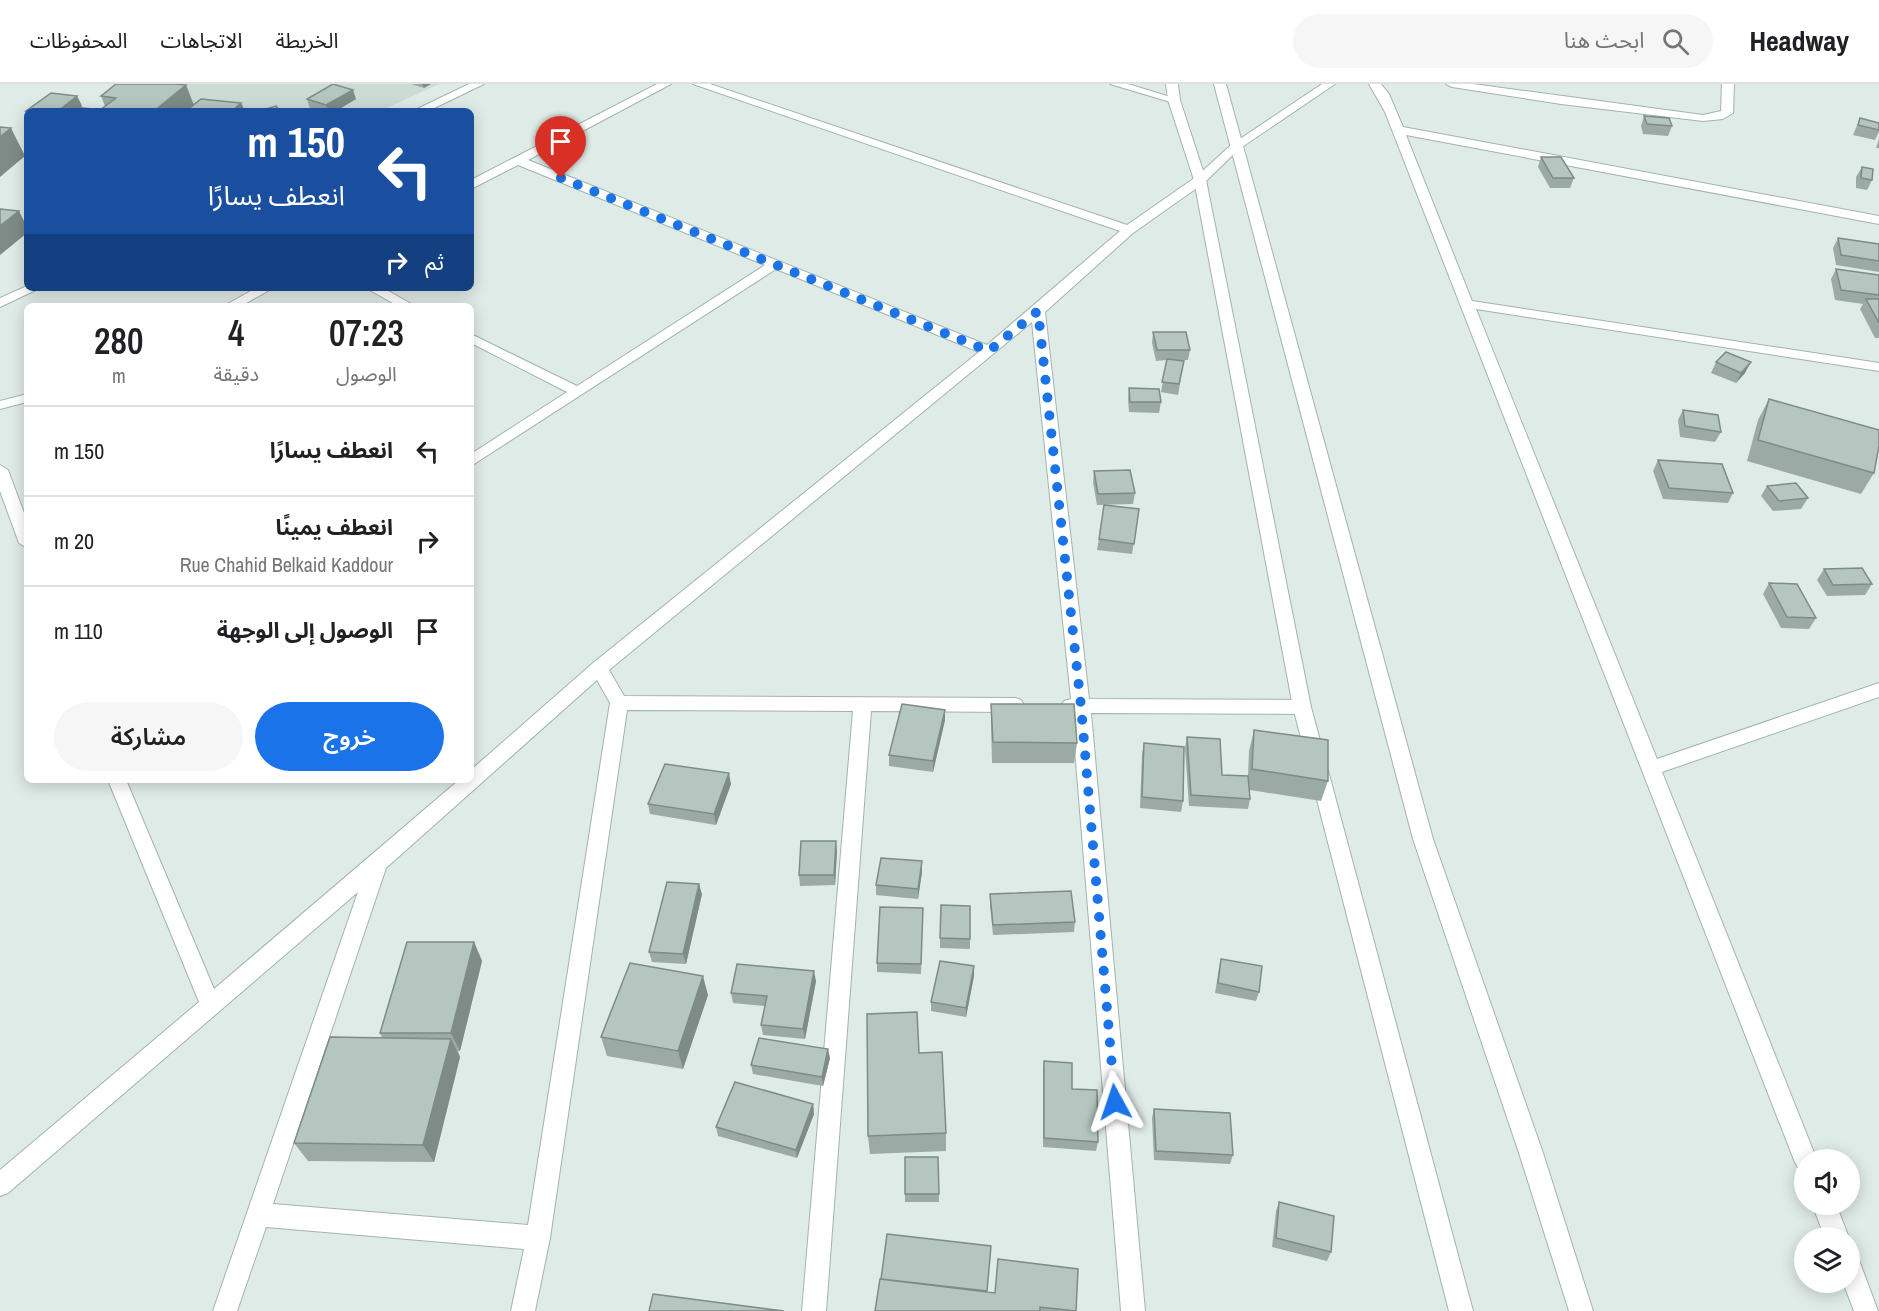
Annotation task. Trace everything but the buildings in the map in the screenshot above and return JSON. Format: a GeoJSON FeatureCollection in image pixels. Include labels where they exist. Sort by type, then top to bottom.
{"type":"FeatureCollection","features":[{"type":"Feature","properties":{"kind":"street"},"geometry":{"type":"LineString","coordinates":[[426,108],[478,84]]}},
{"type":"Feature","properties":{"kind":"street"},"geometry":{"type":"LineString","coordinates":[[474,184],[665,84]]}},
{"type":"Feature","properties":{"kind":"street"},"geometry":{"type":"LineString","coordinates":[[699,84],[1130,230]]}},
{"type":"Feature","properties":{"kind":"street"},"geometry":{"type":"LineString","coordinates":[[1116,84],[1173,92],[1200,180],[1302,707],[1461,1311]]}},
{"type":"Feature","properties":{"kind":"street"},"geometry":{"type":"LineString","coordinates":[[1220,84],[1235,147],[1423,839],[1531,1153],[1581,1311]]}},
{"type":"Feature","properties":{"kind":"street"},"geometry":{"type":"LineString","coordinates":[[474,779],[599,669],[1038,311],[1130,230],[1200,180],[1235,147],[1329,84]]}},
{"type":"Feature","properties":{"kind":"street"},"geometry":{"type":"LineString","coordinates":[[1375,84],[1383,94],[1468,304],[1802,1149]]}},
{"type":"Feature","properties":{"kind":"street"},"geometry":{"type":"LineString","coordinates":[[1452,84],[1561,101],[1703,118],[1727,113],[1728,84]]}},
{"type":"Feature","properties":{"kind":"street"},"geometry":{"type":"LineString","coordinates":[[1398,130],[1879,220]]}},
{"type":"Feature","properties":{"kind":"street"},"geometry":{"type":"LineString","coordinates":[[519,161],[989,351]]}},
{"type":"Feature","properties":{"kind":"street"},"geometry":{"type":"LineString","coordinates":[[474,459],[775,264]]}},
{"type":"Feature","properties":{"kind":"street"},"geometry":{"type":"LineString","coordinates":[[0,303],[26,291]]}},
{"type":"Feature","properties":{"kind":"street"},"geometry":{"type":"LineString","coordinates":[[237,303],[260,291]]}},
{"type":"Feature","properties":{"kind":"street"},"geometry":{"type":"LineString","coordinates":[[379,291],[402,303]]}},
{"type":"Feature","properties":{"kind":"street"},"geometry":{"type":"LineString","coordinates":[[1468,304],[1879,367]]}},
{"type":"Feature","properties":{"kind":"street"},"geometry":{"type":"LineString","coordinates":[[1038,311],[1081,706],[1133,1311]]}},
{"type":"Feature","properties":{"kind":"street"},"geometry":{"type":"LineString","coordinates":[[474,340],[576,391]]}},
{"type":"Feature","properties":{"kind":"street"},"geometry":{"type":"LineString","coordinates":[[0,405],[24,399]]}},
{"type":"Feature","properties":{"kind":"street"},"geometry":{"type":"LineString","coordinates":[[0,470],[24,535]]}},
{"type":"Feature","properties":{"kind":"street"},"geometry":{"type":"LineString","coordinates":[[523,1311],[538,1238],[619,703],[599,669]]}},
{"type":"Feature","properties":{"kind":"street"},"geometry":{"type":"LineString","coordinates":[[1650,769],[1879,690]]}},
{"type":"Feature","properties":{"kind":"street"},"geometry":{"type":"LineString","coordinates":[[619,703],[1302,707]]}},
{"type":"Feature","properties":{"kind":"street"},"geometry":{"type":"LineString","coordinates":[[814,1311],[863,703]]}},
{"type":"Feature","properties":{"kind":"street"},"geometry":{"type":"LineString","coordinates":[[118,783],[210,1004]]}},
{"type":"Feature","properties":{"kind":"street"},"geometry":{"type":"LineString","coordinates":[[0,1185],[469,783]]}},
{"type":"Feature","properties":{"kind":"street"},"geometry":{"type":"LineString","coordinates":[[225,1311],[378,863]]}},
{"type":"Feature","properties":{"kind":"street"},"geometry":{"type":"LineString","coordinates":[[258,1215],[538,1238]]}},
{"type":"Feature","properties":{"kind":"street"},"geometry":{"type":"LineString","coordinates":[[1859,1293],[1866,1311]]}},
{"type":"Feature","properties":{"kind":"shaded area"},"geometry":{"type":"Polygon","coordinates":[[[170,84],[439,84],[387,108],[136,108],[170,84]]]}},
{"type":"Feature","properties":{"kind":"route"},"geometry":{"type":"LineString","coordinates":[[561,178],[989,351],[1038,311],[1081,706],[1115,1102]]}}]}
